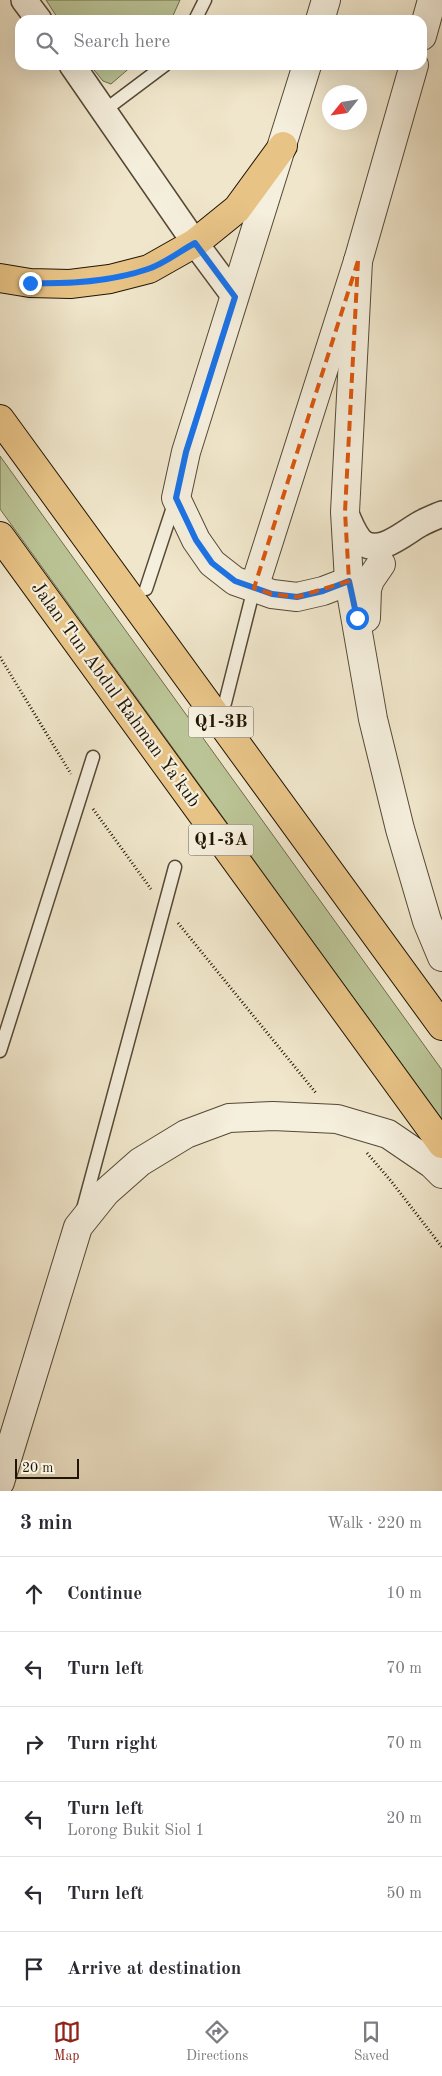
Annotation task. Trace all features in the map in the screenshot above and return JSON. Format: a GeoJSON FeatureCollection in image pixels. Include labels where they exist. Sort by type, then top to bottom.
{"type":"FeatureCollection","features":[{"type":"Feature","properties":{"kind":"main road"},"geometry":{"type":"LineString","coordinates":[[0,278],[30,283],[70,284],[110,279],[149,269],[195,243],[237,208],[283,146]]}},
{"type":"Feature","properties":{"kind":"main road","name":"Q1-3B"},"geometry":{"type":"LineString","coordinates":[[0,419],[442,1026]]}},
{"type":"Feature","properties":{"kind":"main road","name":"Jalan Tun Abdul Rahman Ya'kub"},"geometry":{"type":"LineString","coordinates":[[0,536],[442,1144]]}},
{"type":"Feature","properties":{"kind":"street"},"geometry":{"type":"LineString","coordinates":[[24,0],[35,15]]}},
{"type":"Feature","properties":{"kind":"street"},"geometry":{"type":"LineString","coordinates":[[322,15],[326,0]]}},
{"type":"Feature","properties":{"kind":"street"},"geometry":{"type":"LineString","coordinates":[[427,18],[432,0]]}},
{"type":"Feature","properties":{"kind":"street"},"geometry":{"type":"LineString","coordinates":[[76,70],[195,243],[235,297]]}},
{"type":"Feature","properties":{"kind":"street"},"geometry":{"type":"LineString","coordinates":[[306,70],[186,452],[176,498],[196,540],[212,563],[235,581],[272,594],[297,597],[323,591],[349,581],[381,564],[432,531],[442,521]]}},
{"type":"Feature","properties":{"kind":"street"},"geometry":{"type":"LineString","coordinates":[[254,588],[358,261],[413,70]]}},
{"type":"Feature","properties":{"kind":"street"},"geometry":{"type":"LineString","coordinates":[[358,261],[345,512],[349,581],[373,719],[400,829],[427,921],[442,957]]}},
{"type":"Feature","properties":{"kind":"street"},"geometry":{"type":"LineString","coordinates":[[345,512],[356,534],[363,543],[374,547],[385,545],[422,522],[442,514]]}},
{"type":"Feature","properties":{"kind":"street"},"geometry":{"type":"LineString","coordinates":[[359,632],[364,626],[367,589],[370,580],[381,564]]}},
{"type":"Feature","properties":{"kind":"street"},"geometry":{"type":"LineString","coordinates":[[0,1482],[78,1228],[106,1192],[140,1162],[186,1134],[228,1118],[273,1116],[337,1119],[388,1134],[432,1164],[442,1174]]}},
{"type":"Feature","properties":{"kind":"lane"},"geometry":{"type":"LineString","coordinates":[[198,15],[205,0]]}},
{"type":"Feature","properties":{"kind":"lane"},"geometry":{"type":"LineString","coordinates":[[105,110],[158,70]]}},
{"type":"Feature","properties":{"kind":"lane"},"geometry":{"type":"LineString","coordinates":[[146,589],[176,498]]}},
{"type":"Feature","properties":{"kind":"lane"},"geometry":{"type":"LineString","coordinates":[[225,703],[254,588]]}},
{"type":"Feature","properties":{"kind":"lane"},"geometry":{"type":"LineString","coordinates":[[0,1051],[93,757]]}},
{"type":"Feature","properties":{"kind":"lane"},"geometry":{"type":"LineString","coordinates":[[78,1228],[175,866]]}},
{"type":"Feature","properties":{"kind":"path"},"geometry":{"type":"LineString","coordinates":[[0,657],[82,793],[165,908],[337,1119]]}},
{"type":"Feature","properties":{"kind":"path"},"geometry":{"type":"LineString","coordinates":[[361,1147],[391,1181],[442,1247]]}},
{"type":"Feature","properties":{"kind":"highlighted area"},"geometry":{"type":"Polygon","coordinates":[[[358,261],[345,512],[349,581],[297,597],[272,594],[254,588],[358,261]]]}},
{"type":"Feature","properties":{"kind":"green space"},"geometry":{"type":"Polygon","coordinates":[[[46,0],[180,0],[173,15],[56,15],[46,0]]]}},
{"type":"Feature","properties":{"kind":"green space"},"geometry":{"type":"Polygon","coordinates":[[[94,70],[127,70],[111,84],[103,81],[94,70]]]}},
{"type":"Feature","properties":{"kind":"green space"},"geometry":{"type":"Polygon","coordinates":[[[0,456],[442,1070],[442,1120],[0,509],[0,456]]]}},
{"type":"Feature","properties":{"kind":"route"},"geometry":{"type":"LineString","coordinates":[[30,283],[70,284],[110,279],[149,269],[195,243],[235,297],[186,452],[176,498],[196,540],[212,563],[235,581],[272,594],[297,597],[323,591],[349,581],[357,618]]}}]}
